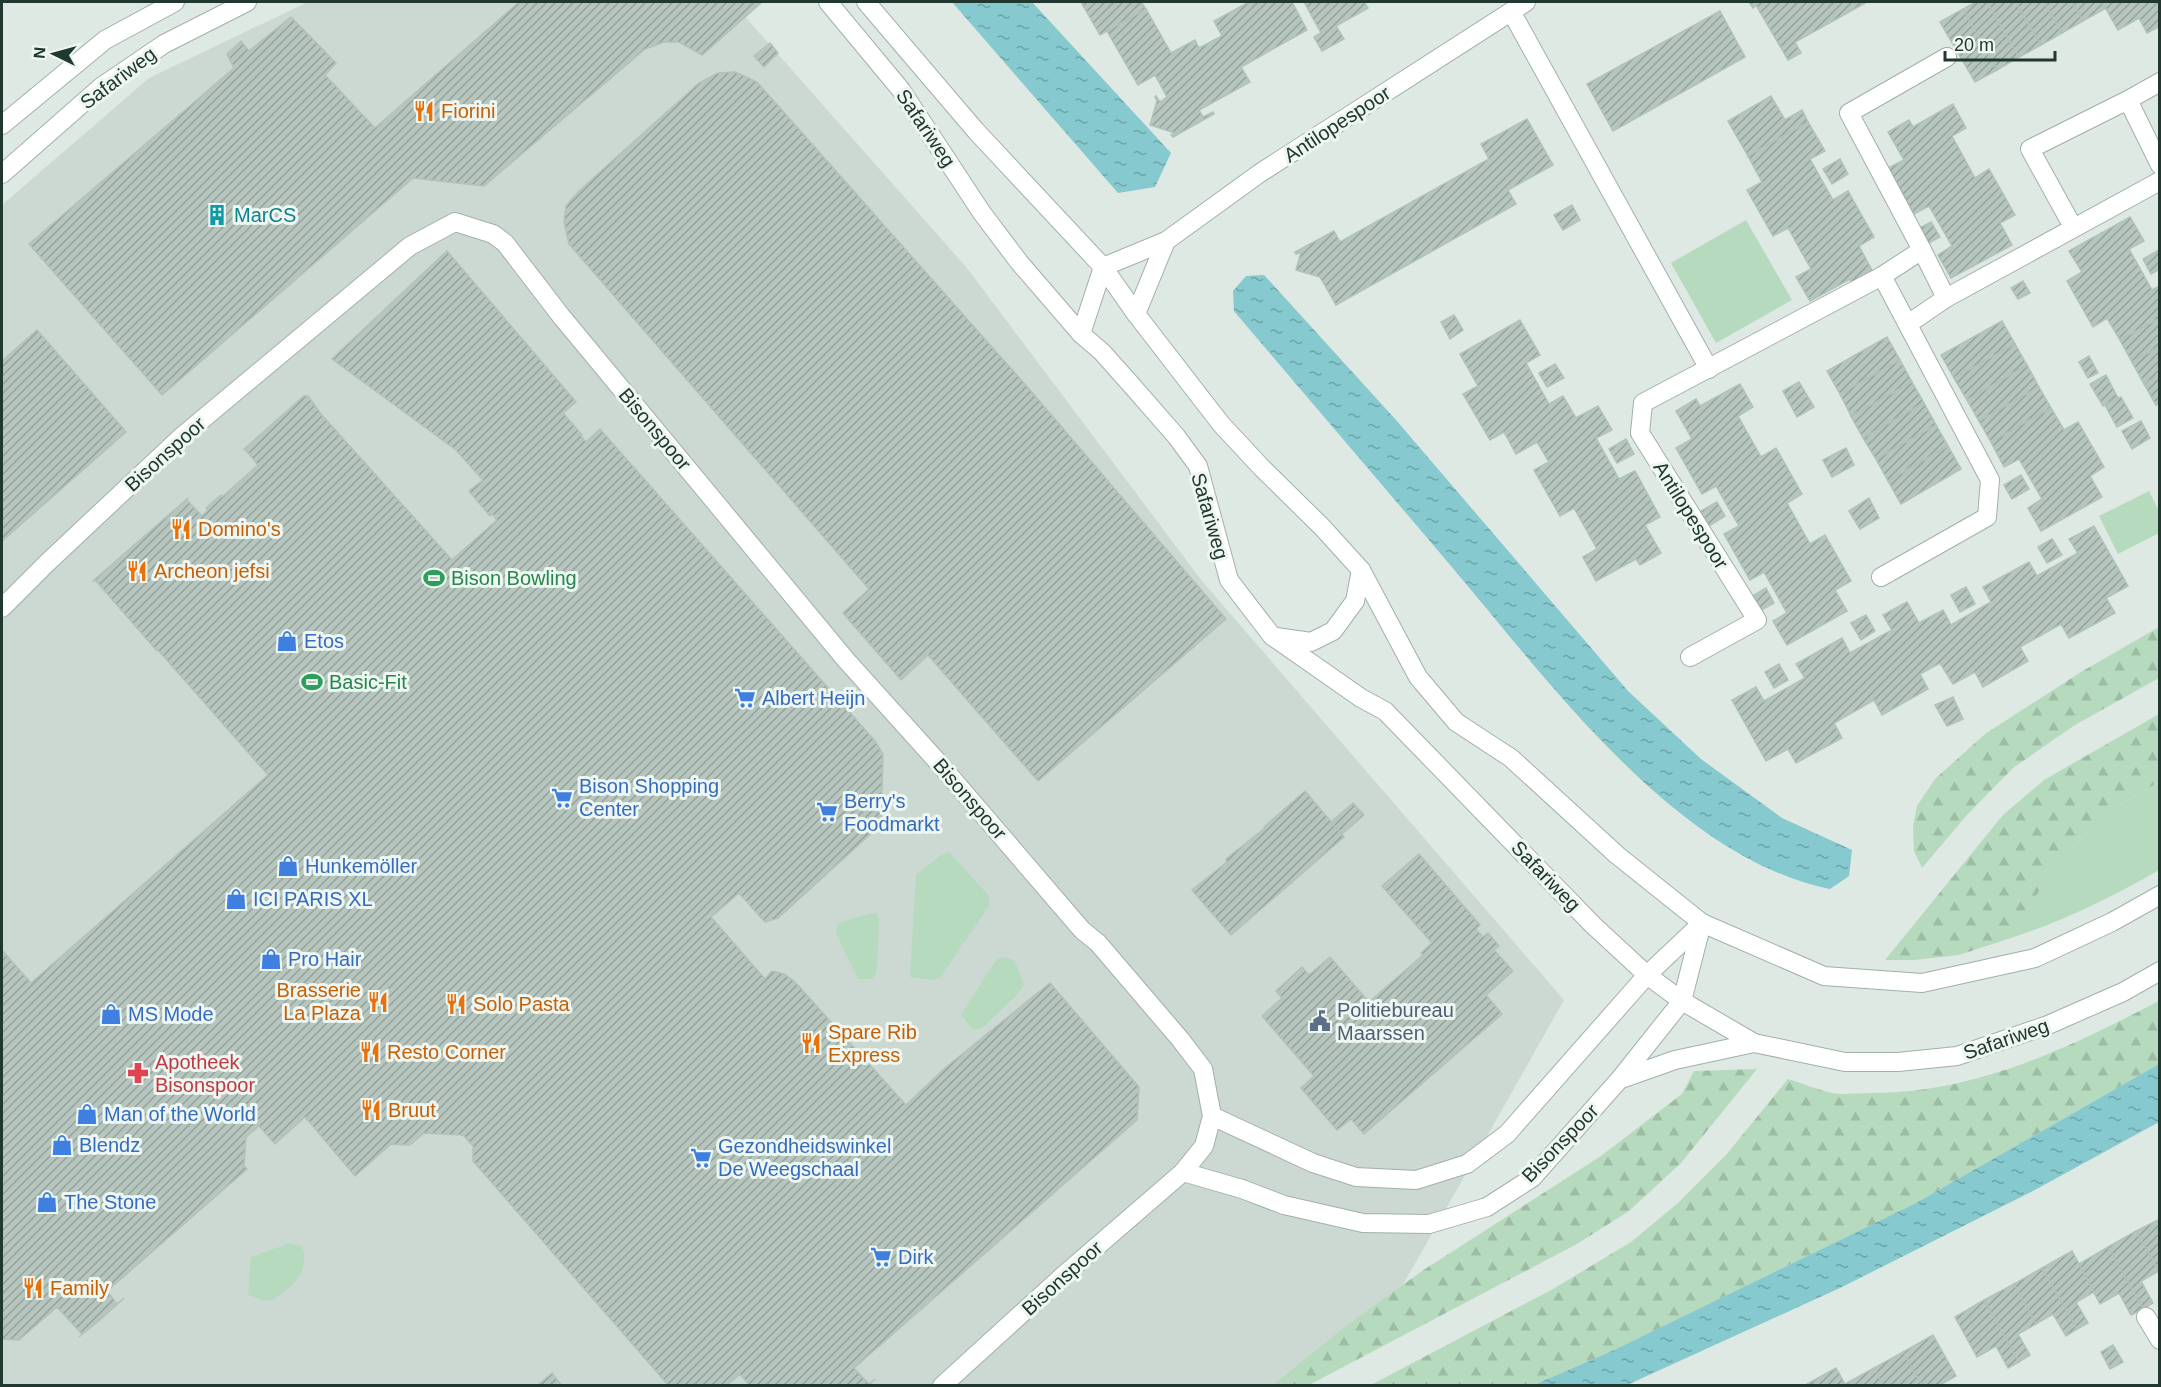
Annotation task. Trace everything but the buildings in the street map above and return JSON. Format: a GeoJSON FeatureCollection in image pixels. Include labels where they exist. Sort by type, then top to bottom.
{"type":"FeatureCollection","features":[{"type":"Feature","properties":{"kind":"street","name":"Safariweg"},"geometry":{"type":"LineString","coordinates":[[2,125],[105,40],[175,2]]}},
{"type":"Feature","properties":{"kind":"street","name":"Safariweg"},"geometry":{"type":"LineString","coordinates":[[2,174],[101,87],[164,44],[247,2]]}},
{"type":"Feature","properties":{"kind":"street","name":"Safariweg"},"geometry":{"type":"LineString","coordinates":[[828,2],[901,90],[982,213],[1007,246],[1081,334],[1102,352],[1176,436],[1198,466],[1229,580],[1272,636],[1361,698],[1385,711],[1593,925],[1647,975],[1682,1001],[1755,1043],[1845,1062],[1898,1062],[1957,1056],[2048,1025],[2123,992],[2160,970]]}},
{"type":"Feature","properties":{"kind":"street","name":"Safariweg"},"geometry":{"type":"LineString","coordinates":[[866,2],[976,131],[1103,267],[1136,314],[1221,424],[1322,527],[1360,570],[1418,677],[1456,722],[1511,758],[1617,855],[1702,923],[1824,976],[1922,982],[2035,958],[2112,922],[2160,895]]}},
{"type":"Feature","properties":{"kind":"street","name":"Antilopespoor"},"geometry":{"type":"LineString","coordinates":[[1103,267],[1166,241],[1260,173],[1526,2]]}},
{"type":"Feature","properties":{"kind":"street"},"geometry":{"type":"LineString","coordinates":[[1512,13],[1709,369]]}},
{"type":"Feature","properties":{"kind":"street"},"geometry":{"type":"LineString","coordinates":[[1947,57],[1849,114],[1947,298]]}},
{"type":"Feature","properties":{"kind":"street"},"geometry":{"type":"LineString","coordinates":[[2073,227],[2030,149],[2160,82]]}},
{"type":"Feature","properties":{"kind":"street"},"geometry":{"type":"LineString","coordinates":[[2128,100],[2160,165]]}},
{"type":"Feature","properties":{"kind":"street"},"geometry":{"type":"LineString","coordinates":[[1908,324],[1947,298],[2160,181]]}},
{"type":"Feature","properties":{"kind":"street","name":"Bisonspoor"},"geometry":{"type":"LineString","coordinates":[[2,608],[180,438],[410,246],[455,222],[493,234],[505,243],[561,316],[846,660],[937,761],[1082,930],[1098,943],[1180,1038],[1203,1069],[1212,1116],[1204,1146],[1183,1172],[1065,1274],[942,1386]]}},
{"type":"Feature","properties":{"kind":"street"},"geometry":{"type":"LineString","coordinates":[[1136,314],[1166,241]]}},
{"type":"Feature","properties":{"kind":"street","name":"Antilopespoor"},"geometry":{"type":"LineString","coordinates":[[1690,657],[1757,620],[1640,433],[1643,403],[1882,276],[1922,250]]}},
{"type":"Feature","properties":{"kind":"street"},"geometry":{"type":"LineString","coordinates":[[1081,334],[1103,267]]}},
{"type":"Feature","properties":{"kind":"street"},"geometry":{"type":"LineString","coordinates":[[1881,577],[1987,517],[1990,480],[1882,276]]}},
{"type":"Feature","properties":{"kind":"street"},"geometry":{"type":"LineString","coordinates":[[1272,636],[1311,642],[1333,631],[1355,601],[1360,570]]}},
{"type":"Feature","properties":{"kind":"street"},"geometry":{"type":"LineString","coordinates":[[1212,1116],[1313,1163],[1356,1177],[1416,1180],[1467,1164],[1507,1134],[1647,975],[1702,923]]}},
{"type":"Feature","properties":{"kind":"street","name":"Bisonspoor"},"geometry":{"type":"LineString","coordinates":[[1183,1172],[1242,1189],[1284,1205],[1363,1223],[1429,1224],[1487,1207],[1532,1178],[1620,1080],[1682,1001],[1702,923]]}},
{"type":"Feature","properties":{"kind":"street"},"geometry":{"type":"LineString","coordinates":[[1620,1080],[1676,1060],[1755,1043]]}},
{"type":"Feature","properties":{"kind":"street"},"geometry":{"type":"LineString","coordinates":[[2146,1317],[2160,1340]]}},
{"type":"Feature","properties":{"kind":"shaded area"},"geometry":{"type":"Polygon","coordinates":[[[308,2],[732,2],[967,268],[1202,581],[1564,1000],[1382,1322],[1297,1385],[2,1385],[2,205],[149,78],[308,2]]]}},
{"type":"Feature","properties":{"kind":"green space"},"geometry":{"type":"Polygon","coordinates":[[[1746,220],[1792,300],[1716,343],[1671,263],[1746,220]]]}},
{"type":"Feature","properties":{"kind":"green space"},"geometry":{"type":"Polygon","coordinates":[[[2149,491],[2159,511],[2159,533],[2118,554],[2099,516],[2149,491]]]}},
{"type":"Feature","properties":{"kind":"green space"},"geometry":{"type":"Polygon","coordinates":[[[2159,627],[2159,678],[2075,725],[2013,768],[1967,815],[1922,868],[1914,851],[1913,827],[1917,806],[1935,779],[1985,734],[2081,672],[2159,627]]]}},
{"type":"Feature","properties":{"kind":"green space"},"geometry":{"type":"Polygon","coordinates":[[[2159,714],[2159,782],[2124,802],[2080,840],[2044,883],[2011,938],[1959,955],[1914,960],[1885,960],[2003,815],[2044,780],[2159,714]]]}},
{"type":"Feature","properties":{"kind":"green space"},"geometry":{"type":"Polygon","coordinates":[[[2159,782],[2159,870],[2087,908],[2011,938],[2044,883],[2080,840],[2124,802],[2159,782]]]}},
{"type":"Feature","properties":{"kind":"green space"},"geometry":{"type":"Polygon","coordinates":[[[949,852],[989,896],[989,906],[940,978],[931,980],[910,977],[916,875],[941,855],[949,852]]]}},
{"type":"Feature","properties":{"kind":"green space"},"geometry":{"type":"Polygon","coordinates":[[[877,913],[879,919],[877,971],[873,979],[858,979],[836,933],[838,923],[877,913]]]}},
{"type":"Feature","properties":{"kind":"green space"},"geometry":{"type":"Polygon","coordinates":[[[1006,957],[1015,961],[1024,985],[1018,994],[981,1029],[972,1029],[961,1014],[997,959],[1006,957]]]}},
{"type":"Feature","properties":{"kind":"green space"},"geometry":{"type":"Polygon","coordinates":[[[2159,1001],[2159,1064],[1916,1203],[1614,1350],[1534,1385],[1369,1386],[1553,1289],[1631,1242],[1678,1203],[1726,1155],[1788,1079],[1827,1092],[1841,1094],[1908,1091],[1946,1086],[2020,1065],[2090,1035],[2159,1001]]]}},
{"type":"Feature","properties":{"kind":"green space"},"geometry":{"type":"Polygon","coordinates":[[[1757,1069],[1681,1163],[1629,1211],[1577,1244],[1309,1385],[1273,1385],[1342,1329],[1422,1271],[1601,1156],[1682,1094],[1694,1071],[1757,1069]]]}},
{"type":"Feature","properties":{"kind":"green space"},"geometry":{"type":"Polygon","coordinates":[[[290,1243],[302,1246],[304,1264],[298,1278],[272,1300],[267,1301],[248,1295],[251,1257],[290,1243]]]}},
{"type":"Feature","properties":{"kind":"water"},"geometry":{"type":"Polygon","coordinates":[[[952,2],[1032,2],[1171,153],[1155,187],[1118,193],[952,2]]]}},
{"type":"Feature","properties":{"kind":"water"},"geometry":{"type":"Polygon","coordinates":[[[1264,275],[1396,420],[1628,691],[1701,759],[1782,818],[1852,850],[1849,876],[1830,889],[1773,871],[1719,841],[1668,803],[1619,759],[1529,660],[1234,311],[1233,291],[1246,276],[1264,275]]]}},
{"type":"Feature","properties":{"kind":"water"},"geometry":{"type":"Polygon","coordinates":[[[2159,1064],[2159,1122],[2031,1192],[1840,1288],[1627,1385],[1534,1385],[1614,1350],[1916,1203],[2159,1064]]]}},
{"type":"Feature","properties":{"kind":"place","name":"Fiorini"},"geometry":{"type":"Point","coordinates":[424,111]}},
{"type":"Feature","properties":{"kind":"place","name":"MarCS"},"geometry":{"type":"Point","coordinates":[217,215]}},
{"type":"Feature","properties":{"kind":"place","name":"Domino's"},"geometry":{"type":"Point","coordinates":[181,529]}},
{"type":"Feature","properties":{"kind":"place","name":"Archeon jefsi"},"geometry":{"type":"Point","coordinates":[137,571]}},
{"type":"Feature","properties":{"kind":"place","name":"Bison Bowling"},"geometry":{"type":"Point","coordinates":[434,578]}},
{"type":"Feature","properties":{"kind":"place","name":"Etos"},"geometry":{"type":"Point","coordinates":[287,641]}},
{"type":"Feature","properties":{"kind":"place","name":"Basic-Fit"},"geometry":{"type":"Point","coordinates":[312,682]}},
{"type":"Feature","properties":{"kind":"place","name":"Albert Heijn"},"geometry":{"type":"Point","coordinates":[745,698]}},
{"type":"Feature","properties":{"kind":"place","name":"Bison Shopping Center"},"geometry":{"type":"Point","coordinates":[562,798]}},
{"type":"Feature","properties":{"kind":"place","name":"Berry's Foodmarkt"},"geometry":{"type":"Point","coordinates":[827,812]}},
{"type":"Feature","properties":{"kind":"place","name":"Hunkemöller"},"geometry":{"type":"Point","coordinates":[288,866]}},
{"type":"Feature","properties":{"kind":"place","name":"ICI PARIS XL"},"geometry":{"type":"Point","coordinates":[236,899]}},
{"type":"Feature","properties":{"kind":"place","name":"Pro Hair"},"geometry":{"type":"Point","coordinates":[271,959]}},
{"type":"Feature","properties":{"kind":"place","name":"Brasserie La Plaza"},"geometry":{"type":"Point","coordinates":[378,1002]}},
{"type":"Feature","properties":{"kind":"place","name":"Solo Pasta"},"geometry":{"type":"Point","coordinates":[456,1004]}},
{"type":"Feature","properties":{"kind":"place","name":"MS Mode"},"geometry":{"type":"Point","coordinates":[111,1014]}},
{"type":"Feature","properties":{"kind":"place","name":"Politiebureau Maarssen"},"geometry":{"type":"Point","coordinates":[1320,1021]}},
{"type":"Feature","properties":{"kind":"place","name":"Spare Rib Express"},"geometry":{"type":"Point","coordinates":[811,1043]}},
{"type":"Feature","properties":{"kind":"place","name":"Resto Corner"},"geometry":{"type":"Point","coordinates":[370,1052]}},
{"type":"Feature","properties":{"kind":"place","name":"Apotheek Bisonspoor"},"geometry":{"type":"Point","coordinates":[138,1073]}},
{"type":"Feature","properties":{"kind":"place","name":"Bruut"},"geometry":{"type":"Point","coordinates":[371,1110]}},
{"type":"Feature","properties":{"kind":"place","name":"Man of the World"},"geometry":{"type":"Point","coordinates":[87,1114]}},
{"type":"Feature","properties":{"kind":"place","name":"Blendz"},"geometry":{"type":"Point","coordinates":[62,1145]}},
{"type":"Feature","properties":{"kind":"place","name":"Gezondheidswinkel De Weegschaal"},"geometry":{"type":"Point","coordinates":[701,1158]}},
{"type":"Feature","properties":{"kind":"place","name":"The Stone"},"geometry":{"type":"Point","coordinates":[47,1202]}},
{"type":"Feature","properties":{"kind":"place","name":"Dirk"},"geometry":{"type":"Point","coordinates":[881,1257]}},
{"type":"Feature","properties":{"kind":"place","name":"Family"},"geometry":{"type":"Point","coordinates":[33,1288]}}]}
